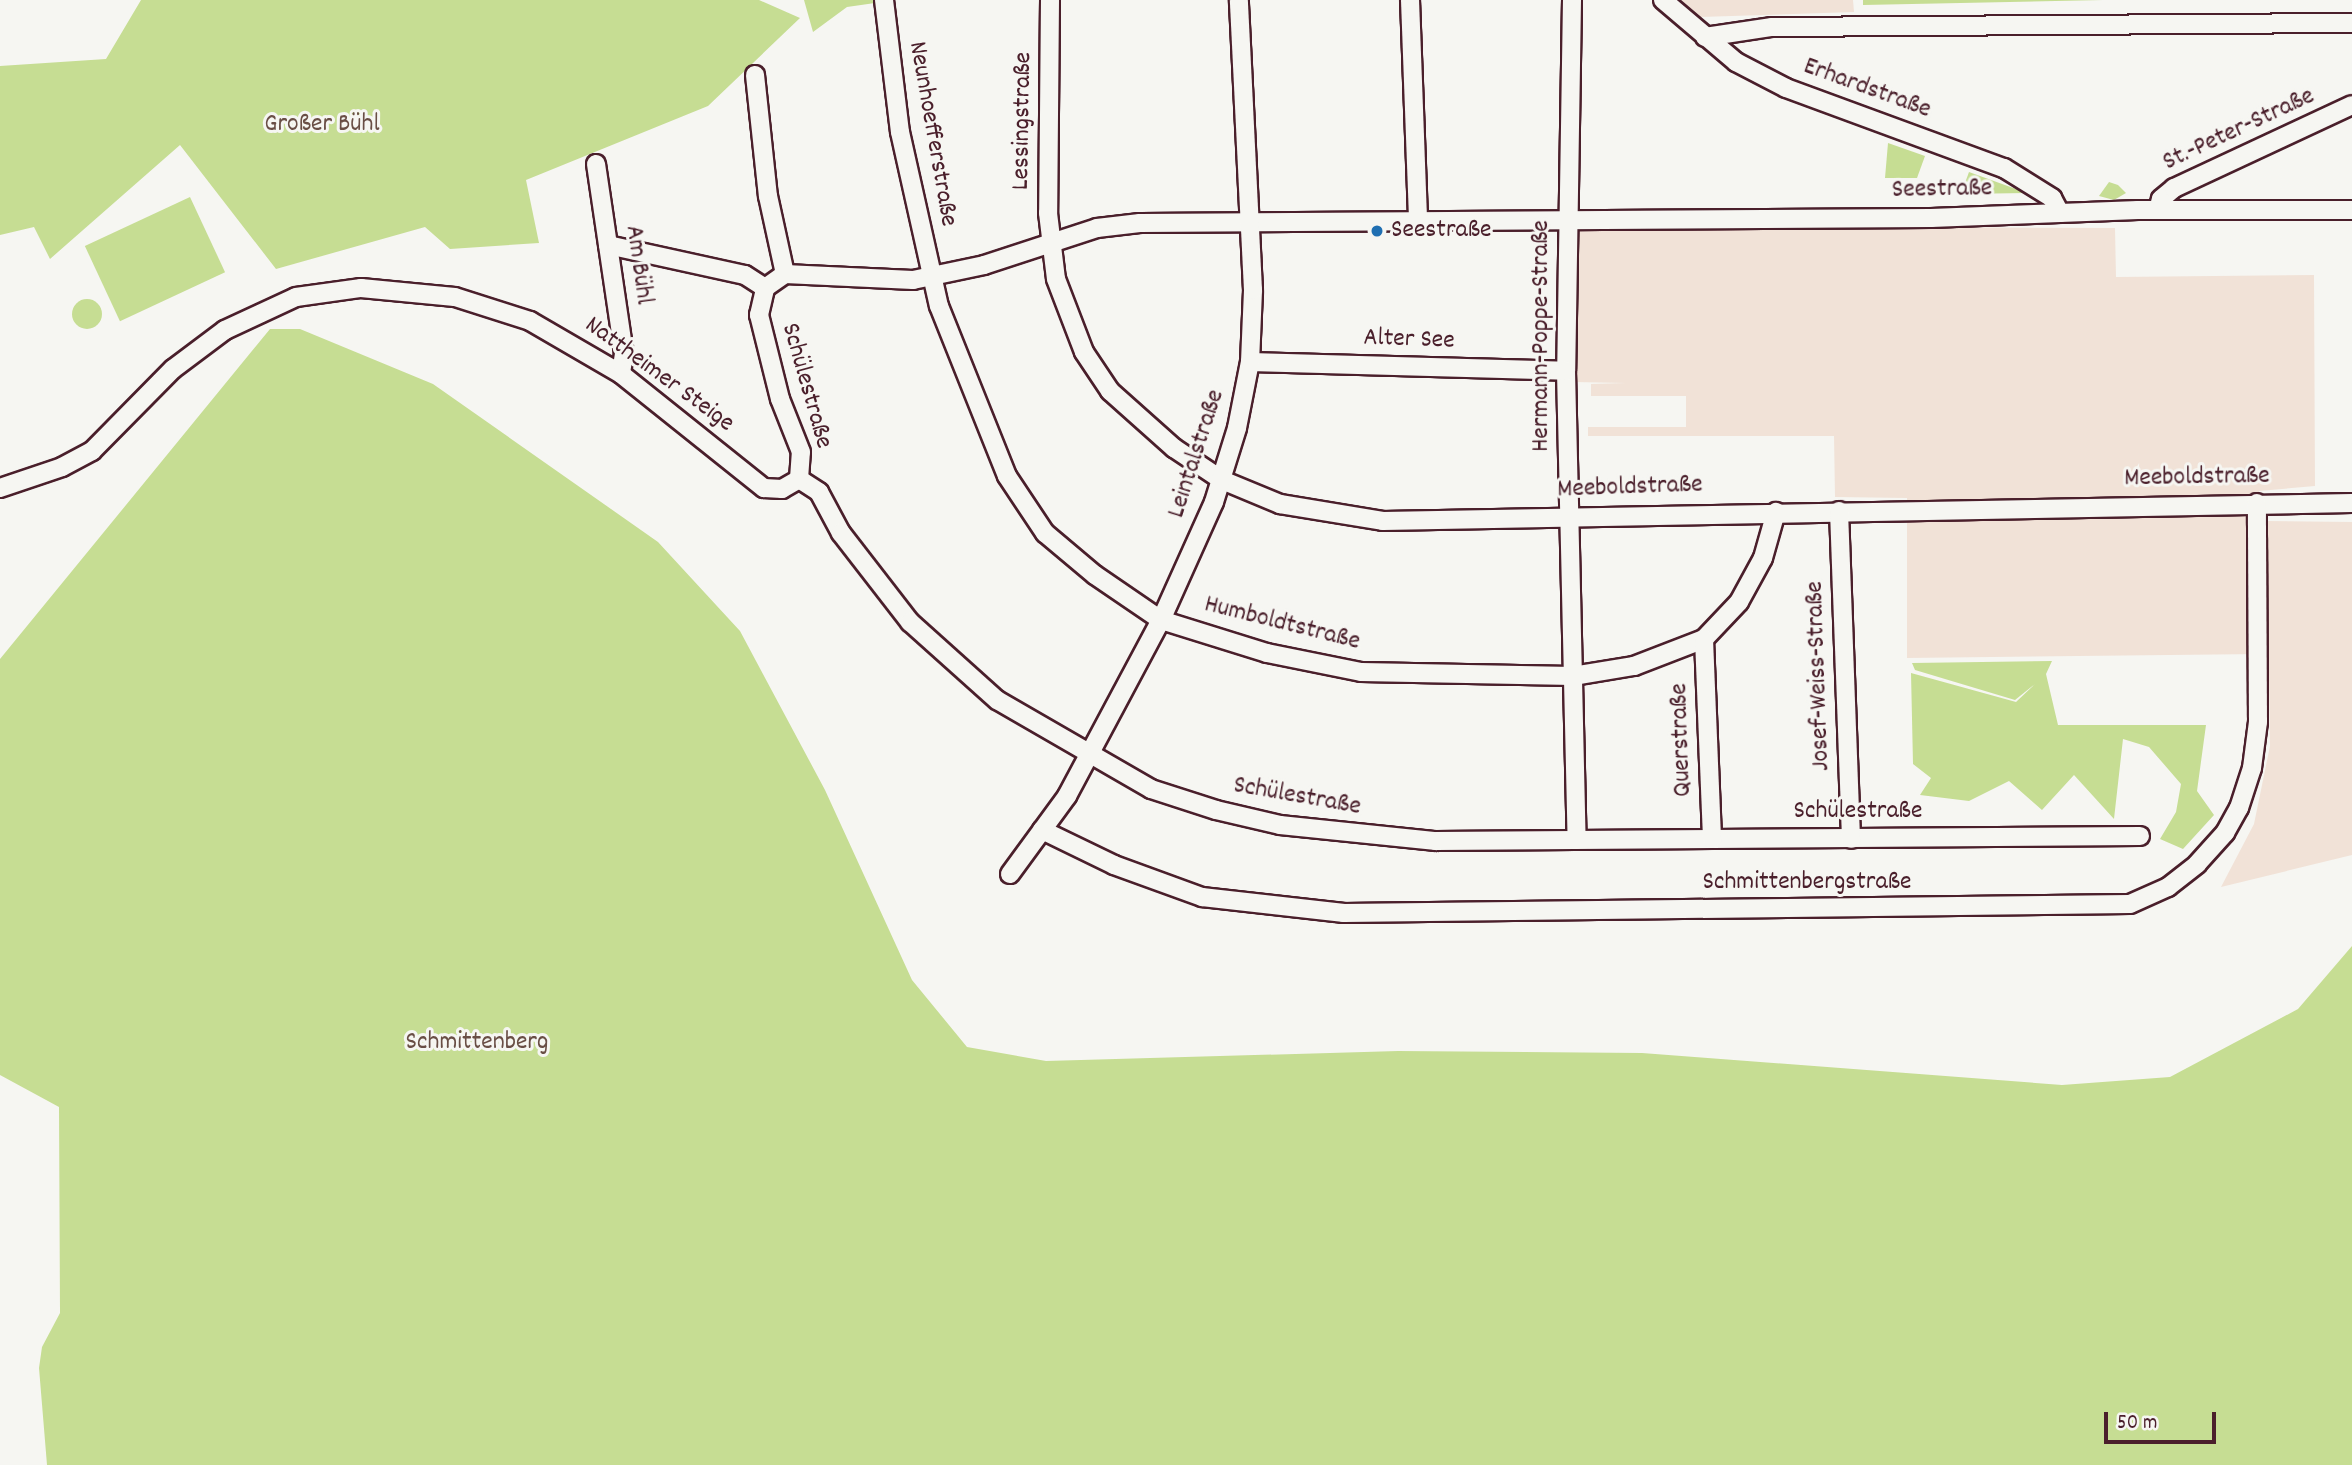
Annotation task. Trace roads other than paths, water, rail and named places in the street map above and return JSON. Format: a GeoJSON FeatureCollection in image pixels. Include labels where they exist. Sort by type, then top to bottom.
{"type":"FeatureCollection","features":[{"type":"Feature","properties":{"kind":"street","name":"Neunhoefferstraße"},"geometry":{"type":"LineString","coordinates":[[884,0],[900,132],[933,277]]}},
{"type":"Feature","properties":{"kind":"street","name":"Lessingstraße"},"geometry":{"type":"LineString","coordinates":[[1050,0],[1048,213],[1052,243]]}},
{"type":"Feature","properties":{"kind":"street","name":"Leintalstraße"},"geometry":{"type":"LineString","coordinates":[[1010,874],[1090,756],[1161,620],[1222,480],[1250,362],[1251,222],[1239,0]]}},
{"type":"Feature","properties":{"kind":"street"},"geometry":{"type":"LineString","coordinates":[[1410,0],[1418,219]]}},
{"type":"Feature","properties":{"kind":"street","name":"Hermann-Poppe-Straße"},"geometry":{"type":"LineString","coordinates":[[1572,0],[1566,371],[1577,840]]}},
{"type":"Feature","properties":{"kind":"street","name":"Erhardstraße"},"geometry":{"type":"LineString","coordinates":[[1662,0],[1736,62],[1786,88],[2004,168],[2052,198],[2060,213]]}},
{"type":"Feature","properties":{"kind":"street"},"geometry":{"type":"LineString","coordinates":[[1705,37],[1772,27],[2352,23]]}},
{"type":"Feature","properties":{"kind":"street"},"geometry":{"type":"LineString","coordinates":[[608,245],[745,275],[765,288],[785,274],[768,196],[755,75]]}},
{"type":"Feature","properties":{"kind":"street","name":"St.-Peter-Straße"},"geometry":{"type":"LineString","coordinates":[[2158,210],[2161,199],[2174,188],[2352,105]]}},
{"type":"Feature","properties":{"kind":"street","name":"Am Bühl"},"geometry":{"type":"LineString","coordinates":[[596,164],[624,354],[621,374]]}},
{"type":"Feature","properties":{"kind":"street","name":"Seestraße"},"geometry":{"type":"LineString","coordinates":[[785,274],[895,281],[933,277],[1118,224],[1418,219],[1931,218],[2158,210],[2352,210]]}},
{"type":"Feature","properties":{"kind":"street","name":"Meeboldstraße"},"geometry":{"type":"LineString","coordinates":[[1052,243],[1066,313],[1084,352],[1110,391],[1174,448],[1222,480],[1292,509],[1383,521],[2352,503]]}},
{"type":"Feature","properties":{"kind":"street","name":"Humboldtstraße"},"geometry":{"type":"LineString","coordinates":[[933,277],[953,345],[1007,476],[1037,522],[1095,575],[1161,620],[1267,653],[1361,673],[1573,676],[1634,666],[1704,639],[1739,602],[1763,558],[1776,512]]}},
{"type":"Feature","properties":{"kind":"street","name":"Schülestraße"},"geometry":{"type":"LineString","coordinates":[[765,288],[759,305],[762,331],[780,399],[801,452],[799,479],[819,492],[873,578],[957,668],[997,700],[1151,789],[1280,825],[1436,841],[2140,836]]}},
{"type":"Feature","properties":{"kind":"street","name":"Nattheimer Steige"},"geometry":{"type":"LineString","coordinates":[[0,488],[62,467],[92,451],[173,369],[225,330],[296,298],[329,291],[400,289],[478,303],[530,321],[621,374],[764,488],[782,489],[799,479]]}},
{"type":"Feature","properties":{"kind":"street","name":"Alter See"},"geometry":{"type":"LineString","coordinates":[[1250,362],[1566,371]]}},
{"type":"Feature","properties":{"kind":"street","name":"Schmittenbergstraße"},"geometry":{"type":"LineString","coordinates":[[1042,830],[1114,865],[1202,897],[1344,913],[2130,904],[2168,887],[2197,864],[2225,833],[2239,807],[2252,768],[2258,722],[2257,503]]}},
{"type":"Feature","properties":{"kind":"street","name":"Josef-Weiss-Straße"},"geometry":{"type":"LineString","coordinates":[[1839,511],[1851,839]]}},
{"type":"Feature","properties":{"kind":"street","name":"Querstraße"},"geometry":{"type":"LineString","coordinates":[[1704,639],[1712,839]]}},
{"type":"Feature","properties":{"kind":"place","name":"Seestraße"},"geometry":{"type":"Point","coordinates":[1377,231]}},
{"type":"Feature","properties":{"kind":"park label","name":"Großer Bühl"},"geometry":{"type":"Point","coordinates":[322,125]}},
{"type":"Feature","properties":{"kind":"park label","name":"Schmittenberg"},"geometry":{"type":"Point","coordinates":[477,1043]}}]}
